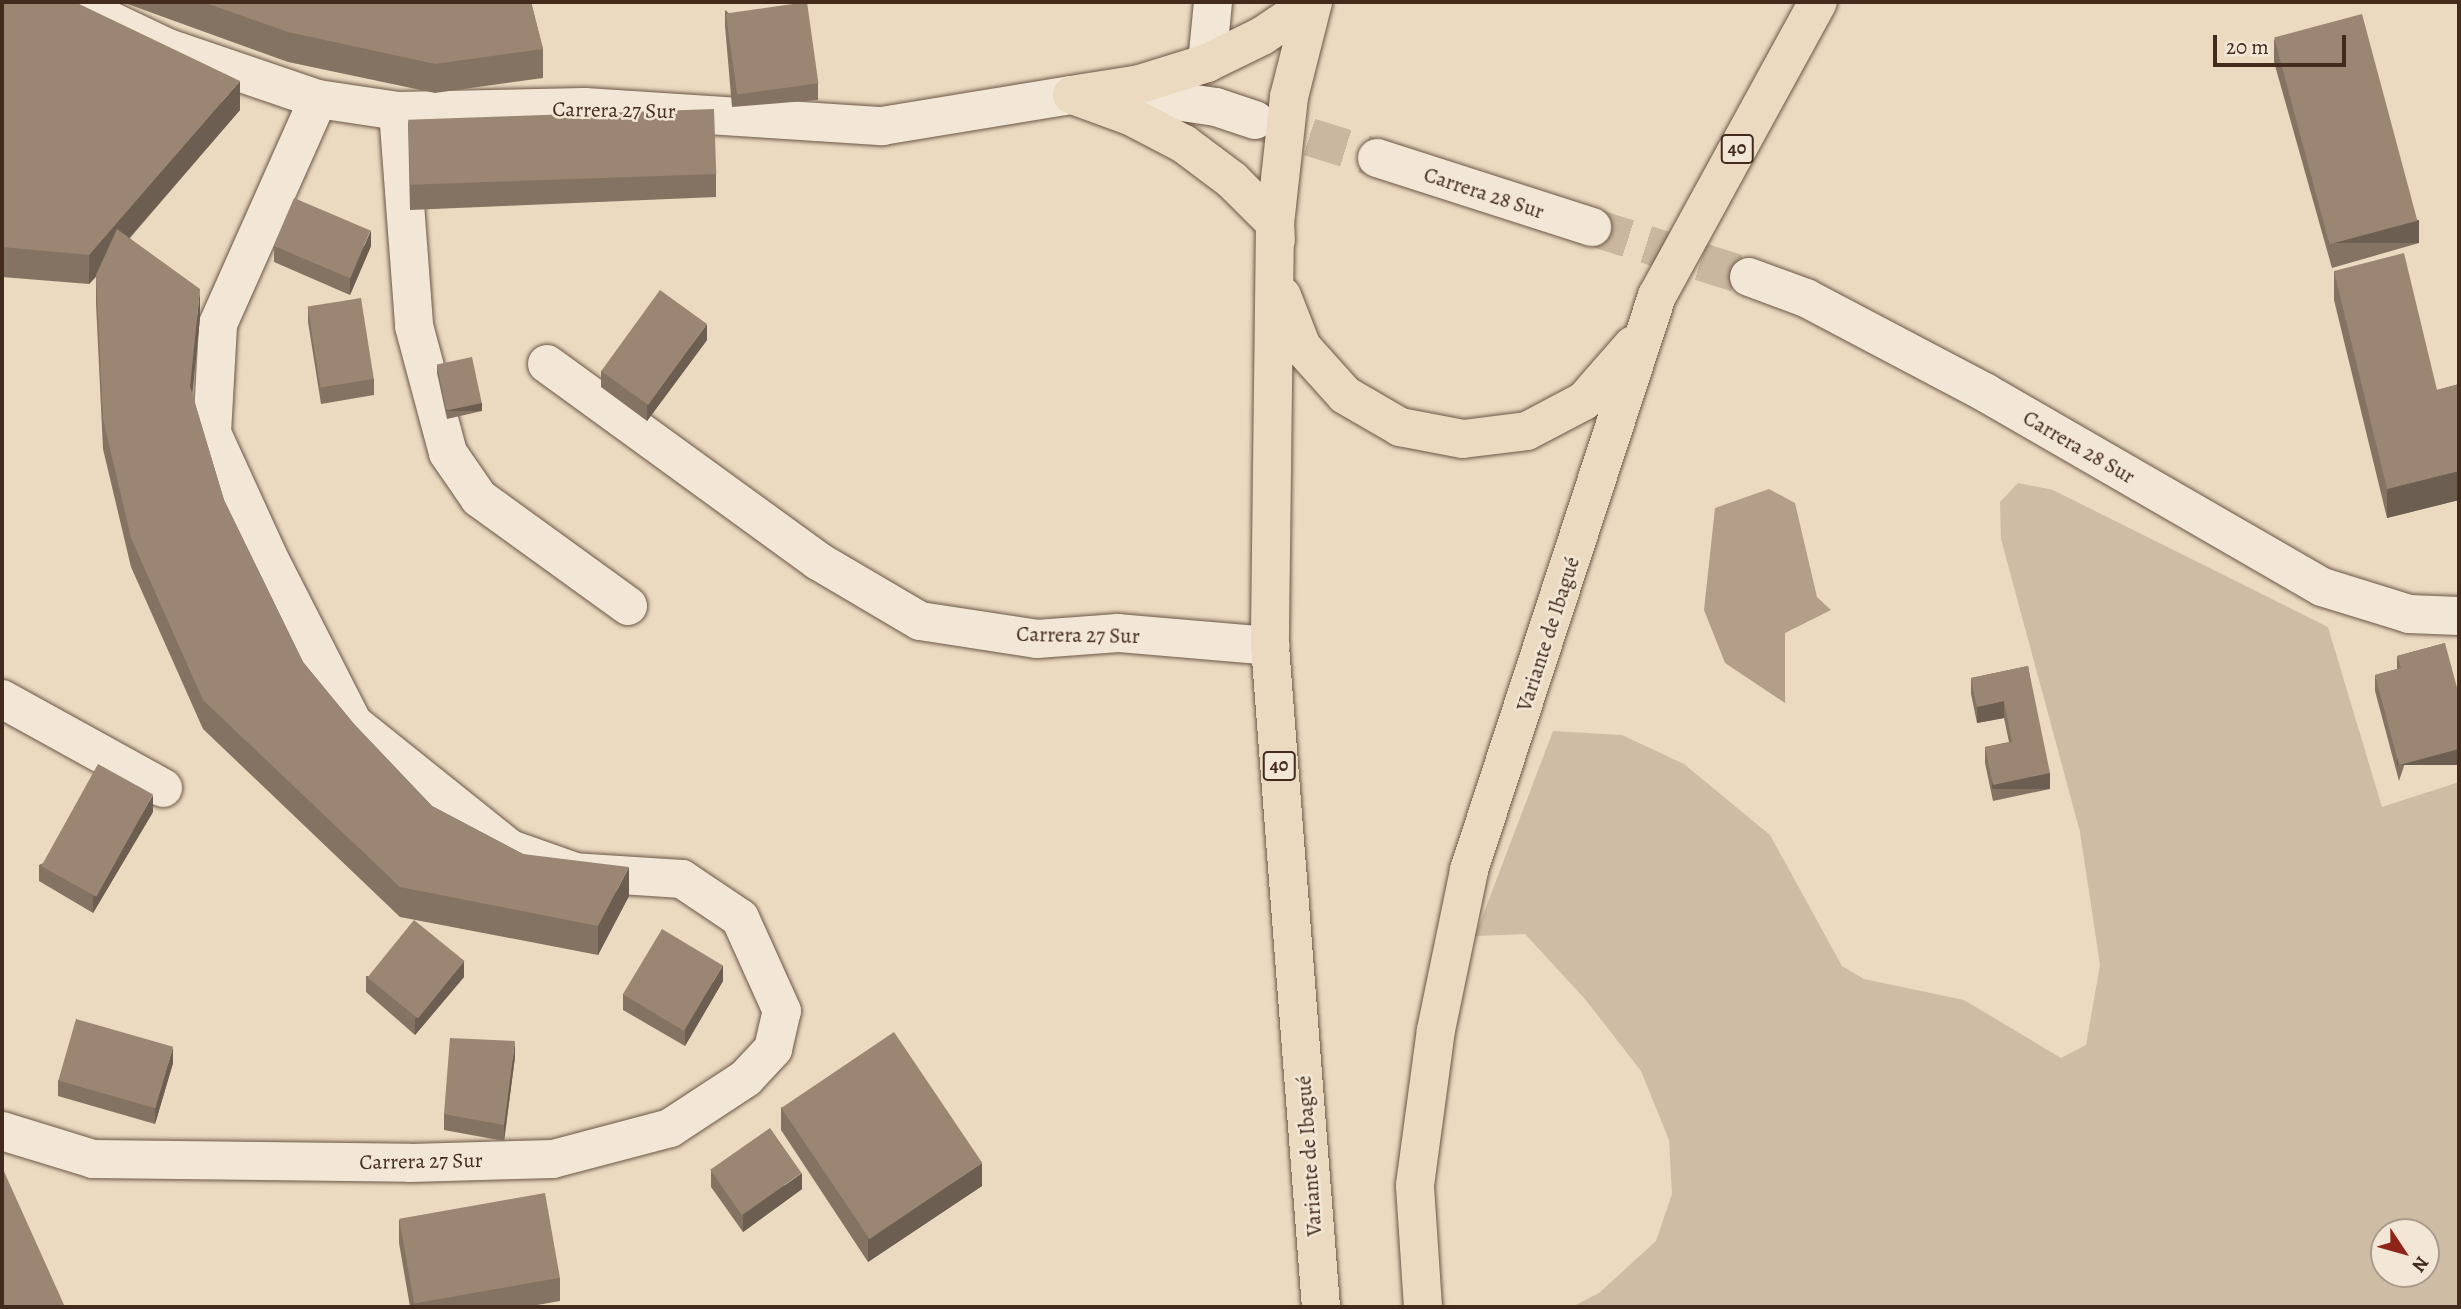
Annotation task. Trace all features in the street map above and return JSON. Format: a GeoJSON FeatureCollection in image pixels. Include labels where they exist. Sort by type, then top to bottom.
{"type":"FeatureCollection","features":[{"type":"Feature","properties":{"kind":"highway"},"geometry":{"type":"LineString","coordinates":[[1072,95],[1140,84],[1207,62],[1262,36],[1313,2]]}},
{"type":"Feature","properties":{"kind":"highway","name":"Variante de Ibagué"},"geometry":{"type":"LineString","coordinates":[[1313,2],[1289,97],[1276,223],[1270,646],[1321,1307]]}},
{"type":"Feature","properties":{"kind":"highway","name":"Variante de Ibagué"},"geometry":{"type":"LineString","coordinates":[[1423,1307],[1415,1185],[1436,1030],[1469,870],[1657,296],[1818,2]]}},
{"type":"Feature","properties":{"kind":"highway"},"geometry":{"type":"LineString","coordinates":[[1072,95],[1129,116],[1184,144],[1232,180],[1276,223],[1279,287],[1302,347],[1345,395],[1400,428],[1464,439],[1527,431],[1584,401],[1611,373],[1629,354],[1657,296]]}},
{"type":"Feature","properties":{"kind":"street","name":"Carrera 27 Sur"},"geometry":{"type":"LineString","coordinates":[[71,2],[168,48],[318,99],[398,111],[585,107],[882,126],[1072,95],[1134,95],[1206,104],[1255,120]]}},
{"type":"Feature","properties":{"kind":"street"},"geometry":{"type":"LineString","coordinates":[[1207,62],[1213,2]]}},
{"type":"Feature","properties":{"kind":"street","name":"Carrera 27 Sur"},"geometry":{"type":"LineString","coordinates":[[2,1131],[93,1159],[410,1163],[553,1159],[670,1128],[746,1078],[773,1049],[782,1010],[740,918],[682,879],[575,872],[510,849],[353,723],[212,433],[218,324],[318,99]]}},
{"type":"Feature","properties":{"kind":"street"},"geometry":{"type":"LineString","coordinates":[[398,111],[414,326],[448,453],[479,498],[628,606]]}},
{"type":"Feature","properties":{"kind":"street","name":"Carrera 28 Sur"},"geometry":{"type":"LineString","coordinates":[[1377,158],[1592,227]]}},
{"type":"Feature","properties":{"kind":"street","name":"Carrera 28 Sur"},"geometry":{"type":"LineString","coordinates":[[1749,277],[1806,298],[1986,393],[2322,587],[2409,614],[2459,616]]}},
{"type":"Feature","properties":{"kind":"street","name":"Carrera 27 Sur"},"geometry":{"type":"LineString","coordinates":[[547,364],[818,561],[920,621],[1037,639],[1118,633],[1270,646]]}},
{"type":"Feature","properties":{"kind":"street"},"geometry":{"type":"LineString","coordinates":[[2,699],[163,788]]}},
{"type":"Feature","properties":{"kind":"shaded area"},"geometry":{"type":"Polygon","coordinates":[[[2018,483],[2053,490],[2328,627],[2382,807],[2459,782],[2459,1307],[1572,1307],[1599,1293],[1656,1241],[1672,1194],[1669,1140],[1641,1071],[1585,999],[1525,934],[1475,936],[1553,731],[1622,735],[1684,764],[1770,835],[1842,966],[1864,979],[1964,1000],[2061,1058],[2086,1045],[2100,965],[2080,832],[2001,539],[2000,502],[2018,483]]]}},
{"type":"Feature","properties":{"kind":"shaded area"},"geometry":{"type":"Polygon","coordinates":[[[1769,489],[1795,503],[1817,597],[1831,610],[1785,633],[1785,703],[1725,663],[1704,610],[1715,508],[1769,489]]]}},
{"type":"Feature","properties":{"kind":"building"},"geometry":{"type":"Polygon","coordinates":[[[2,2],[75,2],[240,81],[89,255],[2,247],[2,2]]]}},
{"type":"Feature","properties":{"kind":"building"},"geometry":{"type":"Polygon","coordinates":[[[203,2],[531,2],[543,49],[435,64],[288,32],[203,2]]]}},
{"type":"Feature","properties":{"kind":"building"},"geometry":{"type":"Polygon","coordinates":[[[807,2],[818,83],[737,95],[726,13],[807,2]]]}},
{"type":"Feature","properties":{"kind":"building"},"geometry":{"type":"Polygon","coordinates":[[[2362,14],[2417,221],[2329,244],[2274,38],[2362,14]]]}},
{"type":"Feature","properties":{"kind":"building"},"geometry":{"type":"Polygon","coordinates":[[[714,109],[716,174],[410,185],[408,120],[714,109]]]}},
{"type":"Feature","properties":{"kind":"building"},"geometry":{"type":"Polygon","coordinates":[[[294,198],[370,230],[350,278],[274,246],[294,198]]]}},
{"type":"Feature","properties":{"kind":"building"},"geometry":{"type":"Polygon","coordinates":[[[117,229],[200,289],[190,386],[224,500],[303,662],[354,724],[432,806],[523,854],[629,867],[598,926],[400,887],[203,700],[131,538],[103,419],[96,275],[117,229]]]}},
{"type":"Feature","properties":{"kind":"building"},"geometry":{"type":"Polygon","coordinates":[[[2404,253],[2437,390],[2459,384],[2459,471],[2387,489],[2334,271],[2404,253]]]}},
{"type":"Feature","properties":{"kind":"building"},"geometry":{"type":"Polygon","coordinates":[[[660,290],[707,324],[648,405],[601,371],[660,290]]]}},
{"type":"Feature","properties":{"kind":"building"},"geometry":{"type":"Polygon","coordinates":[[[361,298],[374,379],[320,387],[308,306],[361,298]]]}},
{"type":"Feature","properties":{"kind":"building"},"geometry":{"type":"Polygon","coordinates":[[[472,357],[482,403],[447,410],[437,364],[472,357]]]}},
{"type":"Feature","properties":{"kind":"building"},"geometry":{"type":"Polygon","coordinates":[[[2445,643],[2459,695],[2459,749],[2399,765],[2375,675],[2401,668],[2397,656],[2445,643]]]}},
{"type":"Feature","properties":{"kind":"building"},"geometry":{"type":"Polygon","coordinates":[[[2028,666],[2050,773],[1993,785],[1985,747],[2012,742],[2004,701],[1977,707],[1971,678],[2028,666]]]}},
{"type":"Feature","properties":{"kind":"building"},"geometry":{"type":"Polygon","coordinates":[[[98,764],[153,795],[96,897],[41,866],[98,764]]]}},
{"type":"Feature","properties":{"kind":"building"},"geometry":{"type":"Polygon","coordinates":[[[414,920],[465,961],[418,1018],[367,978],[414,920]]]}},
{"type":"Feature","properties":{"kind":"building"},"geometry":{"type":"Polygon","coordinates":[[[662,929],[723,966],[684,1031],[623,994],[662,929]]]}},
{"type":"Feature","properties":{"kind":"building"},"geometry":{"type":"Polygon","coordinates":[[[76,1019],[173,1047],[155,1108],[58,1081],[76,1019]]]}},
{"type":"Feature","properties":{"kind":"building"},"geometry":{"type":"Polygon","coordinates":[[[894,1032],[982,1163],[870,1239],[781,1108],[894,1032]]]}},
{"type":"Feature","properties":{"kind":"building"},"geometry":{"type":"Polygon","coordinates":[[[450,1038],[515,1041],[504,1125],[444,1114],[450,1038]]]}},
{"type":"Feature","properties":{"kind":"building"},"geometry":{"type":"Polygon","coordinates":[[[770,1128],[802,1173],[742,1215],[710,1170],[770,1128]]]}},
{"type":"Feature","properties":{"kind":"building"},"geometry":{"type":"Polygon","coordinates":[[[2,1167],[65,1307],[2,1307],[2,1167]]]}},
{"type":"Feature","properties":{"kind":"building"},"geometry":{"type":"Polygon","coordinates":[[[545,1193],[560,1278],[414,1303],[399,1219],[545,1193]]]}},
{"type":"Feature","properties":{"kind":"tunnel"},"geometry":{"type":"LineString","coordinates":[[1255,120],[1377,158]]}},
{"type":"Feature","properties":{"kind":"tunnel"},"geometry":{"type":"LineString","coordinates":[[1592,227],[1749,277]]}}]}
